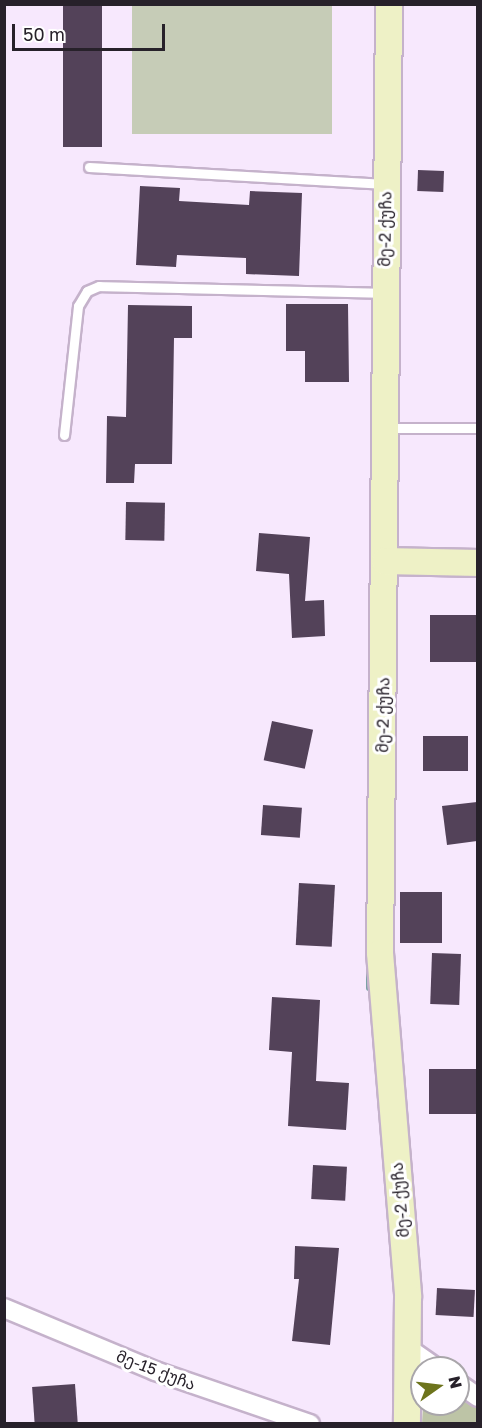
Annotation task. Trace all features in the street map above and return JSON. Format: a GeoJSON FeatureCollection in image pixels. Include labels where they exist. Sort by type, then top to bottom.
{"type":"FeatureCollection","features":[{"type":"Feature","properties":{"kind":"street","name":"მე-2 ქუჩა"},"geometry":{"type":"LineString","coordinates":[[389,4],[380,952],[408,1297],[407,1424]]}},
{"type":"Feature","properties":{"kind":"street"},"geometry":{"type":"LineString","coordinates":[[385,561],[477,563]]}},
{"type":"Feature","properties":{"kind":"street","name":"მე-15 ქუჩა"},"geometry":{"type":"LineString","coordinates":[[4,1308],[154,1371],[310,1424]]}},
{"type":"Feature","properties":{"kind":"street"},"geometry":{"type":"LineString","coordinates":[[408,1348],[419,1356]]}},
{"type":"Feature","properties":{"kind":"lane"},"geometry":{"type":"LineString","coordinates":[[89,167],[386,184]]}},
{"type":"Feature","properties":{"kind":"lane"},"geometry":{"type":"LineString","coordinates":[[64,435],[78,306],[87,291],[99,286],[385,293]]}},
{"type":"Feature","properties":{"kind":"lane"},"geometry":{"type":"LineString","coordinates":[[386,428],[477,428]]}},
{"type":"Feature","properties":{"kind":"green space"},"geometry":{"type":"Polygon","coordinates":[[[132,5],[332,5],[332,134],[132,134],[132,5]]]}},
{"type":"Feature","properties":{"kind":"green space"},"geometry":{"type":"Polygon","coordinates":[[[470,1403],[477,1408],[477,1423],[422,1424],[422,1416],[470,1416],[470,1403]]]}},
{"type":"Feature","properties":{"kind":"building"},"geometry":{"type":"Polygon","coordinates":[[[63,4],[102,4],[102,147],[63,147],[63,4]]]}},
{"type":"Feature","properties":{"kind":"building"},"geometry":{"type":"Polygon","coordinates":[[[418,170],[444,171],[443,192],[417,191],[418,170]]]}},
{"type":"Feature","properties":{"kind":"building"},"geometry":{"type":"Polygon","coordinates":[[[140,186],[180,188],[179,201],[249,205],[250,191],[302,193],[299,276],[246,274],[246,258],[177,255],[176,267],[136,265],[140,186]]]}},
{"type":"Feature","properties":{"kind":"building"},"geometry":{"type":"Polygon","coordinates":[[[286,304],[348,304],[349,382],[305,382],[305,351],[286,351],[286,304]]]}},
{"type":"Feature","properties":{"kind":"building"},"geometry":{"type":"Polygon","coordinates":[[[128,305],[192,306],[192,338],[174,338],[172,464],[135,464],[134,483],[106,483],[107,416],[126,417],[128,305]]]}},
{"type":"Feature","properties":{"kind":"building"},"geometry":{"type":"Polygon","coordinates":[[[126,502],[165,503],[164,541],[125,540],[126,502]]]}},
{"type":"Feature","properties":{"kind":"building"},"geometry":{"type":"Polygon","coordinates":[[[259,533],[310,537],[305,601],[324,600],[325,636],[292,638],[289,574],[256,571],[259,533]]]}},
{"type":"Feature","properties":{"kind":"building"},"geometry":{"type":"Polygon","coordinates":[[[430,615],[477,615],[477,662],[430,662],[430,615]]]}},
{"type":"Feature","properties":{"kind":"building"},"geometry":{"type":"Polygon","coordinates":[[[272,721],[313,730],[305,769],[264,760],[272,721]]]}},
{"type":"Feature","properties":{"kind":"building"},"geometry":{"type":"Polygon","coordinates":[[[423,736],[468,736],[468,771],[423,771],[423,736]]]}},
{"type":"Feature","properties":{"kind":"building"},"geometry":{"type":"Polygon","coordinates":[[[477,802],[477,841],[447,845],[442,806],[477,802]]]}},
{"type":"Feature","properties":{"kind":"building"},"geometry":{"type":"Polygon","coordinates":[[[263,805],[302,808],[300,838],[261,835],[263,805]]]}},
{"type":"Feature","properties":{"kind":"building"},"geometry":{"type":"Polygon","coordinates":[[[299,883],[335,885],[332,947],[296,945],[299,883]]]}},
{"type":"Feature","properties":{"kind":"building"},"geometry":{"type":"Polygon","coordinates":[[[400,892],[442,892],[442,943],[400,943],[400,892]]]}},
{"type":"Feature","properties":{"kind":"building"},"geometry":{"type":"Polygon","coordinates":[[[432,953],[461,954],[459,1005],[430,1004],[432,953]]]}},
{"type":"Feature","properties":{"kind":"building"},"geometry":{"type":"Polygon","coordinates":[[[272,997],[320,1000],[316,1081],[349,1083],[346,1130],[288,1126],[292,1052],[269,1050],[272,997]]]}},
{"type":"Feature","properties":{"kind":"building"},"geometry":{"type":"Polygon","coordinates":[[[429,1069],[477,1069],[477,1114],[429,1114],[429,1069]]]}},
{"type":"Feature","properties":{"kind":"building"},"geometry":{"type":"Polygon","coordinates":[[[313,1165],[347,1167],[345,1201],[311,1199],[313,1165]]]}},
{"type":"Feature","properties":{"kind":"building"},"geometry":{"type":"Polygon","coordinates":[[[295,1246],[339,1248],[330,1345],[292,1341],[299,1279],[294,1279],[295,1246]]]}},
{"type":"Feature","properties":{"kind":"building"},"geometry":{"type":"Polygon","coordinates":[[[437,1288],[475,1290],[474,1317],[436,1315],[437,1288]]]}},
{"type":"Feature","properties":{"kind":"building"},"geometry":{"type":"Polygon","coordinates":[[[75,1384],[78,1424],[35,1424],[32,1387],[75,1384]]]}},
{"type":"Feature","properties":{"kind":"waterway"},"geometry":{"type":"LineString","coordinates":[[369,970],[369,988]]}}]}
